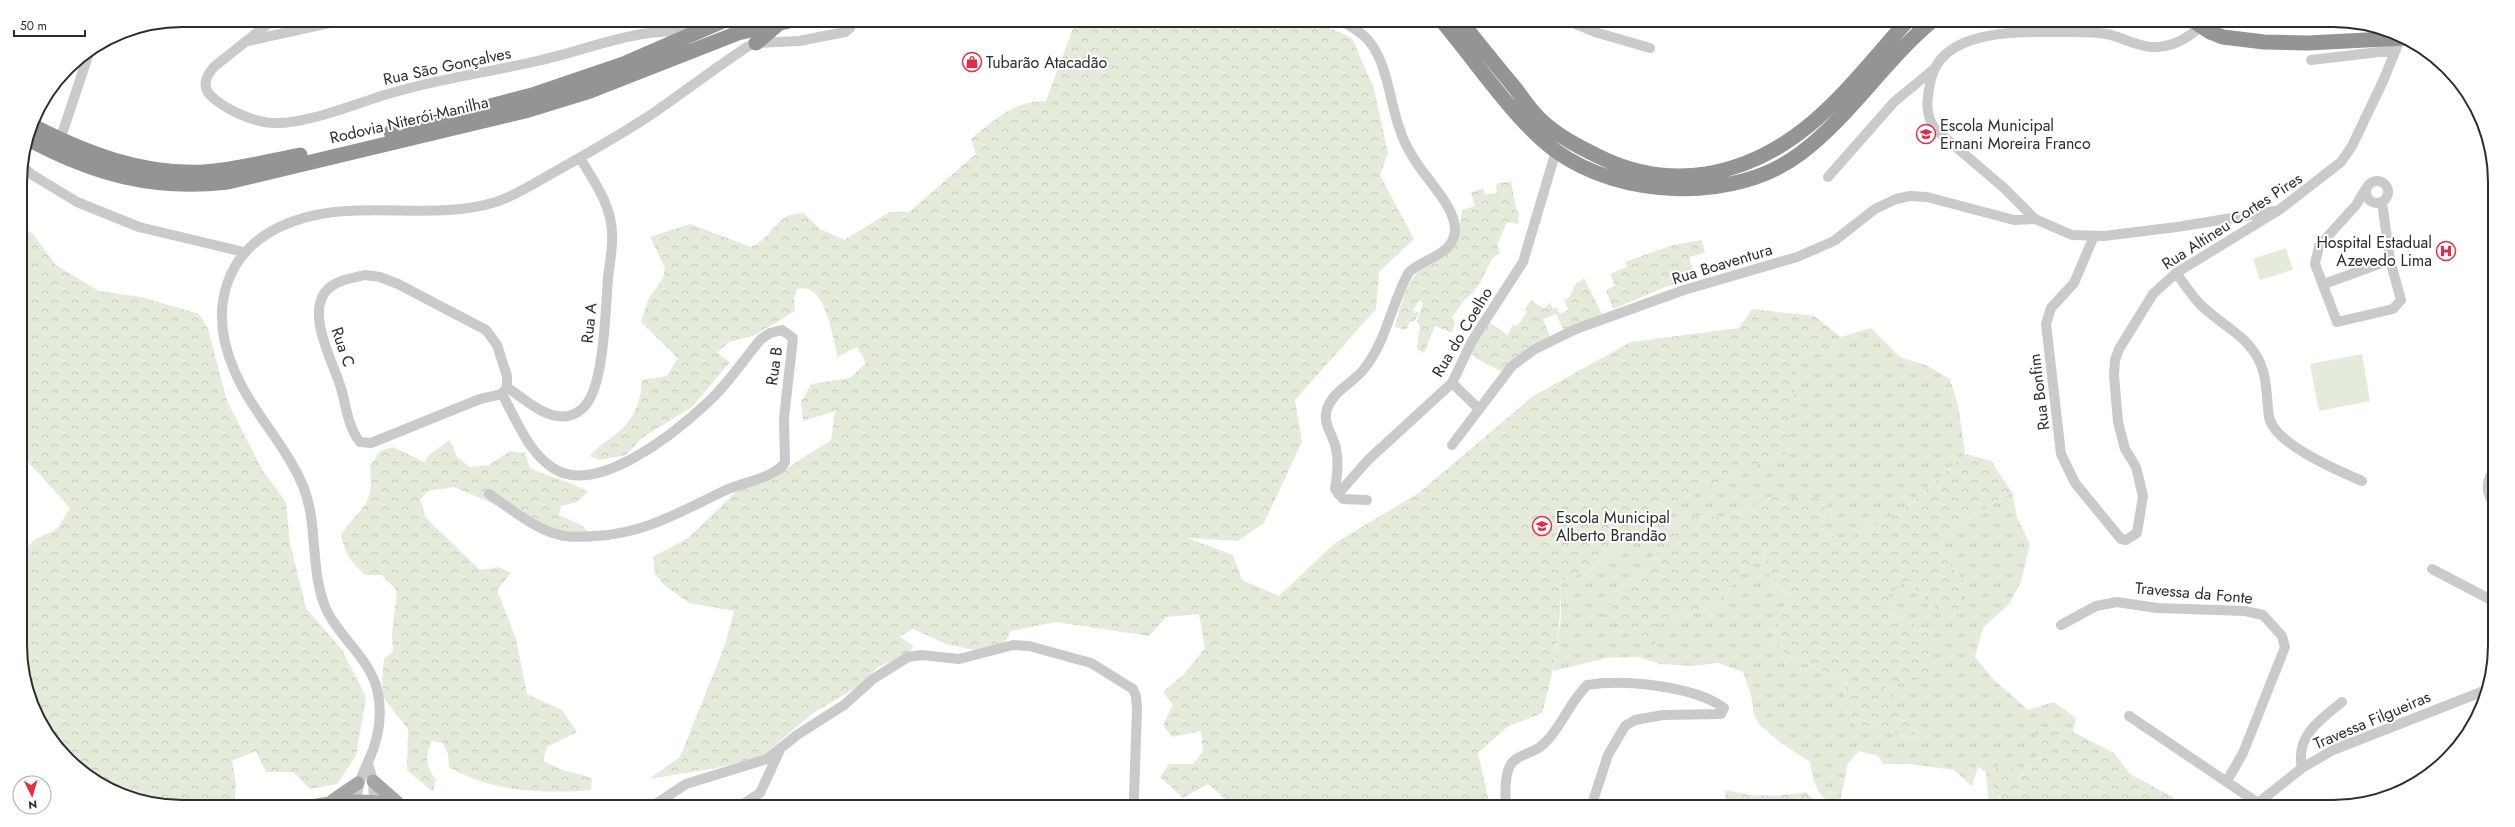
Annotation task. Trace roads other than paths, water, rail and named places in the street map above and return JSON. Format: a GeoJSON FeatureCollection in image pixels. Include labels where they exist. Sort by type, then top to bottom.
{"type":"FeatureCollection","features":[{"type":"Feature","properties":{"kind":"highway","name":"Rodovia Niterói-Manilha"},"geometry":{"type":"LineString","coordinates":[[37,128],[60,140],[113,161],[152,169],[206,172],[300,155],[532,95],[626,63],[709,27]]}},
{"type":"Feature","properties":{"kind":"highway","name":"Rodovia Niterói-Manilha"},"geometry":{"type":"LineString","coordinates":[[32,141],[87,167],[130,180],[166,185],[203,185],[228,182],[532,109],[590,91],[738,33],[762,27]]}},
{"type":"Feature","properties":{"kind":"highway"},"geometry":{"type":"LineString","coordinates":[[756,43],[779,27]]}},
{"type":"Feature","properties":{"kind":"highway"},"geometry":{"type":"LineString","coordinates":[[1447,27],[1524,121],[1556,151],[1610,178],[1639,186],[1671,189],[1710,188],[1753,178],[1800,154],[1824,135],[1883,69],[1926,27]]}},
{"type":"Feature","properties":{"kind":"highway"},"geometry":{"type":"LineString","coordinates":[[1466,27],[1540,119],[1565,139],[1623,168],[1661,176],[1679,177],[1732,169],[1764,156],[1789,141],[1810,125],[1838,98],[1902,27]]}},
{"type":"Feature","properties":{"kind":"highway"},"geometry":{"type":"LineString","coordinates":[[2204,27],[2223,37],[2264,42],[2400,42]]}},
{"type":"Feature","properties":{"kind":"main road"},"geometry":{"type":"LineString","coordinates":[[373,781],[383,792],[396,800]]}},
{"type":"Feature","properties":{"kind":"main road"},"geometry":{"type":"LineString","coordinates":[[332,800],[358,783]]}},
{"type":"Feature","properties":{"kind":"street"},"geometry":{"type":"LineString","coordinates":[[246,42],[264,27]]}},
{"type":"Feature","properties":{"kind":"street"},"geometry":{"type":"LineString","coordinates":[[246,42],[313,27]]}},
{"type":"Feature","properties":{"kind":"street"},"geometry":{"type":"LineString","coordinates":[[363,800],[358,783],[368,763],[379,728],[381,708],[376,686],[368,666],[327,610],[315,562],[304,489],[293,465],[236,374],[228,355],[223,308],[225,288],[233,266],[244,252],[259,239],[292,222],[319,214],[459,208],[496,202],[580,158],[653,114],[718,66],[756,43],[799,41],[845,32],[850,27]]}},
{"type":"Feature","properties":{"kind":"street"},"geometry":{"type":"LineString","coordinates":[[1353,27],[1358,30],[1376,52],[1387,80],[1399,128],[1419,167],[1450,210],[1455,230],[1452,243],[1445,251],[1416,266],[1408,272],[1384,336],[1374,355],[1353,381],[1332,399],[1327,409],[1328,431],[1336,447],[1338,461],[1335,489],[1343,499],[1367,500]]}},
{"type":"Feature","properties":{"kind":"street"},"geometry":{"type":"LineString","coordinates":[[1581,27],[1650,48]]}},
{"type":"Feature","properties":{"kind":"street"},"geometry":{"type":"LineString","coordinates":[[1828,177],[1894,102],[1934,69],[1952,50],[1968,42],[1997,34],[2106,34],[2150,47],[2167,45],[2188,38],[2194,27]]}},
{"type":"Feature","properties":{"kind":"street","name":"Rua São Gonçalves"},"geometry":{"type":"LineString","coordinates":[[246,42],[208,74],[205,84],[211,96],[243,114],[273,123],[300,119],[397,91],[566,55],[651,31],[672,30],[695,33]]}},
{"type":"Feature","properties":{"kind":"street"},"geometry":{"type":"LineString","coordinates":[[2310,60],[2400,42]]}},
{"type":"Feature","properties":{"kind":"street","name":"Rua Altineu Cortes Pires"},"geometry":{"type":"LineString","coordinates":[[2121,538],[2130,540],[2137,533],[2143,496],[2136,467],[2125,449],[2118,422],[2114,389],[2115,360],[2119,349],[2153,294],[2176,272],[2279,210],[2341,162],[2358,134],[2400,42]]}},
{"type":"Feature","properties":{"kind":"street"},"geometry":{"type":"LineString","coordinates":[[60,140],[87,59]]}},
{"type":"Feature","properties":{"kind":"street"},"geometry":{"type":"LineString","coordinates":[[1934,69],[1926,107],[1929,119],[1935,129],[2004,188],[2035,219],[2072,235],[2094,236],[2177,227],[2279,210]]}},
{"type":"Feature","properties":{"kind":"street","name":"Rua do Coelho"},"geometry":{"type":"LineString","coordinates":[[1338,494],[1368,460],[1452,383],[1472,341],[1523,262],[1556,151]]}},
{"type":"Feature","properties":{"kind":"street","name":"Rua A"},"geometry":{"type":"LineString","coordinates":[[504,390],[536,408],[554,416],[568,416],[580,412],[587,404],[595,388],[600,355],[612,232],[601,193],[580,158]]}},
{"type":"Feature","properties":{"kind":"street"},"geometry":{"type":"LineString","coordinates":[[27,170],[77,202],[139,227],[244,252]]}},
{"type":"Feature","properties":{"kind":"street"},"geometry":{"type":"LineString","coordinates":[[2365,190],[2365,196],[2376,204],[2386,199],[2388,188],[2380,181],[2374,180],[2368,184],[2356,205],[2319,246],[2315,264],[2324,284],[2337,322],[2392,309],[2399,304],[2401,294],[2390,260],[2382,202]]}},
{"type":"Feature","properties":{"kind":"street","name":"Rua Boaventura"},"geometry":{"type":"LineString","coordinates":[[1452,445],[1512,366],[1535,349],[1576,329],[1684,290],[1797,257],[1834,241],[1875,209],[1896,199],[1910,196],[1927,197],[2014,220],[2035,219]]}},
{"type":"Feature","properties":{"kind":"street","name":"Rua Bonfim"},"geometry":{"type":"LineString","coordinates":[[2094,236],[2074,284],[2051,308],[2046,324],[2061,454],[2075,483],[2121,538]]}},
{"type":"Feature","properties":{"kind":"street"},"geometry":{"type":"LineString","coordinates":[[2324,284],[2390,260]]}},
{"type":"Feature","properties":{"kind":"street"},"geometry":{"type":"LineString","coordinates":[[2176,272],[2201,305],[2242,338],[2256,355],[2266,384],[2270,418],[2277,431],[2329,467],[2362,481]]}},
{"type":"Feature","properties":{"kind":"street","name":"Rua C"},"geometry":{"type":"LineString","coordinates":[[365,275],[380,277],[398,284],[486,330],[498,345],[507,376],[504,390],[371,443],[360,442],[352,429],[341,387],[319,328],[321,300],[327,289],[344,280],[365,275]]}},
{"type":"Feature","properties":{"kind":"street","name":"Rua B"},"geometry":{"type":"LineString","coordinates":[[489,494],[541,528],[559,535],[621,535],[643,529],[744,482],[775,472],[785,462],[784,418],[793,338],[782,330],[770,333],[761,339],[707,403],[669,435],[632,458],[610,469],[589,475],[574,476],[554,469],[542,460],[531,446],[504,390]]}},
{"type":"Feature","properties":{"kind":"street"},"geometry":{"type":"LineString","coordinates":[[1452,383],[1479,409]]}},
{"type":"Feature","properties":{"kind":"street"},"geometry":{"type":"LineString","coordinates":[[2432,569],[2488,598]]}},
{"type":"Feature","properties":{"kind":"street","name":"Travessa da Fonte"},"geometry":{"type":"LineString","coordinates":[[2061,625],[2096,606],[2117,602],[2156,608],[2245,611],[2263,614],[2282,636],[2285,647],[2243,753],[2227,781]]}},
{"type":"Feature","properties":{"kind":"street"},"geometry":{"type":"LineString","coordinates":[[662,800],[686,784],[767,759],[797,735],[844,705],[873,679],[908,657],[922,655],[959,659],[1013,645],[1029,646],[1092,663],[1133,689],[1136,696],[1137,709],[1134,797]]}},
{"type":"Feature","properties":{"kind":"street"},"geometry":{"type":"LineString","coordinates":[[1506,800],[1508,773],[1512,763],[1541,746],[1557,727],[1577,695],[1587,685],[1610,683],[1680,688],[1724,708],[1721,714],[1663,714],[1636,720],[1625,726],[1608,755],[1594,800]]}},
{"type":"Feature","properties":{"kind":"street","name":"Travessa Filgueiras"},"geometry":{"type":"LineString","coordinates":[[2263,800],[2302,768],[2333,750],[2481,692]]}},
{"type":"Feature","properties":{"kind":"street"},"geometry":{"type":"LineString","coordinates":[[2302,768],[2300,752],[2306,737],[2320,720],[2342,702]]}},
{"type":"Feature","properties":{"kind":"street"},"geometry":{"type":"LineString","coordinates":[[2129,716],[2227,781],[2251,800]]}},
{"type":"Feature","properties":{"kind":"street"},"geometry":{"type":"LineString","coordinates":[[750,800],[760,793],[780,750]]}},
{"type":"Feature","properties":{"kind":"street"},"geometry":{"type":"LineString","coordinates":[[365,800],[373,781],[368,763]]}},
{"type":"Feature","properties":{"kind":"place","name":"Tubarão Atacadão"},"geometry":{"type":"Point","coordinates":[972,62]}},
{"type":"Feature","properties":{"kind":"place","name":"Escola Municipal Ernani Moreira Franco"},"geometry":{"type":"Point","coordinates":[1926,134]}},
{"type":"Feature","properties":{"kind":"place","name":"Hospital Estadual Azevedo Lima"},"geometry":{"type":"Point","coordinates":[2446,251]}},
{"type":"Feature","properties":{"kind":"place","name":"Escola Municipal Alberto Brandão"},"geometry":{"type":"Point","coordinates":[1542,526]}}]}
